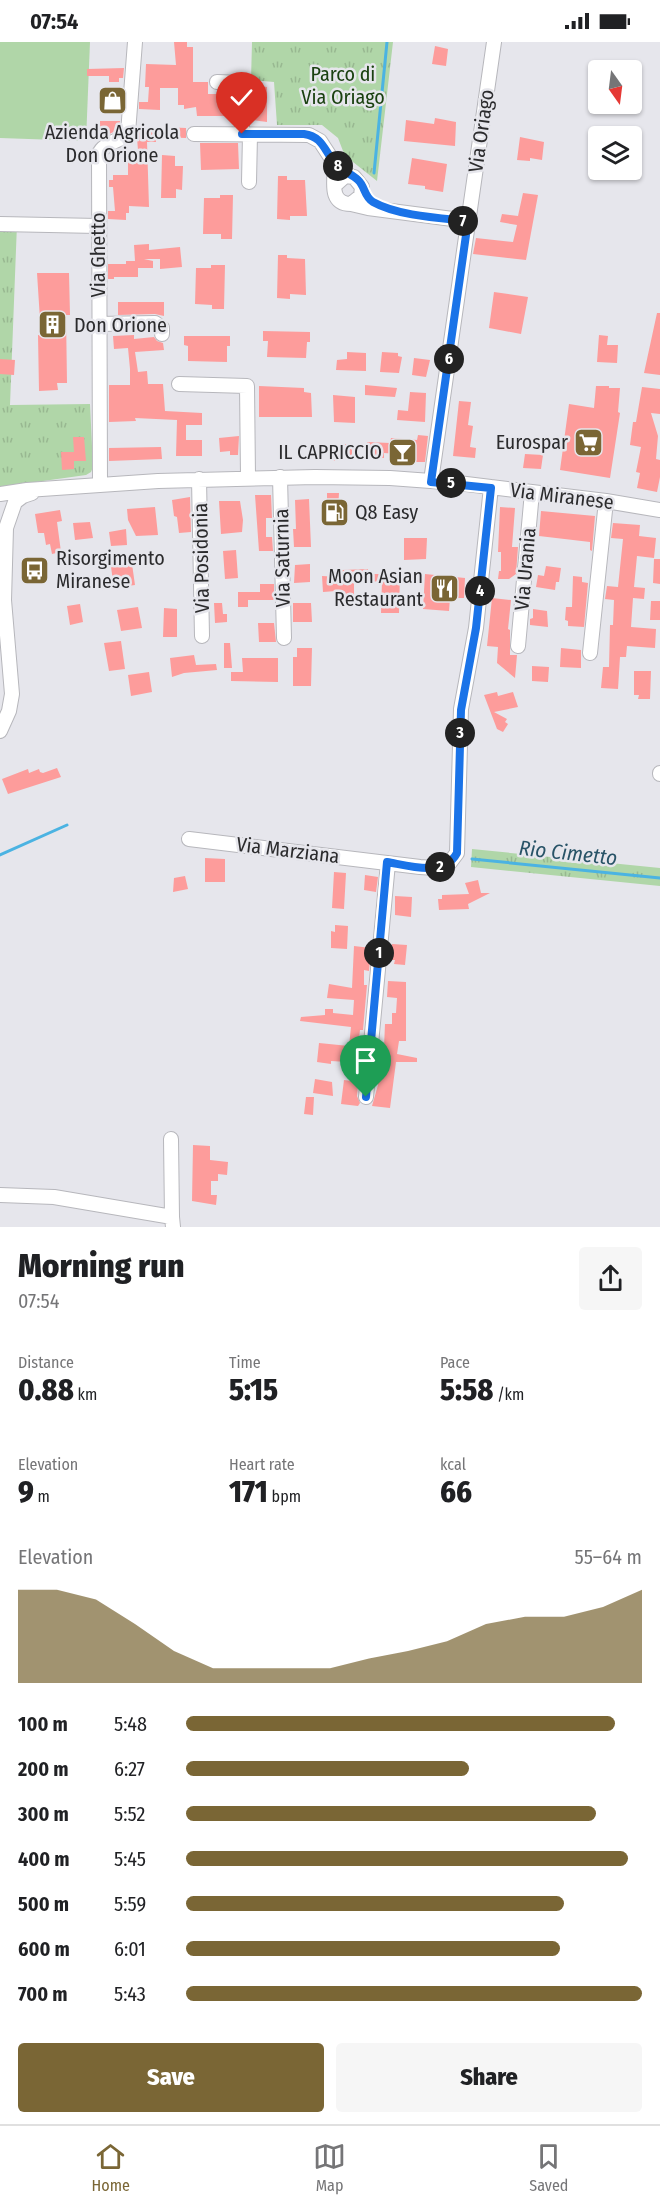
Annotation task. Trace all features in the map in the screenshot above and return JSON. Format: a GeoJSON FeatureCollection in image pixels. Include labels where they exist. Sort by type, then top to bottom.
{"type":"FeatureCollection","features":[{"type":"Feature","properties":{"kind":"street","name":"Via Ghetto"},"geometry":{"type":"LineString","coordinates":[[100,485],[99,152],[102,147],[121,139],[128,133],[135,42]]}},
{"type":"Feature","properties":{"kind":"street","name":"Via Oriago"},"geometry":{"type":"LineString","coordinates":[[431,482],[494,42]]}},
{"type":"Feature","properties":{"kind":"street"},"geometry":{"type":"LineString","coordinates":[[217,82],[242,83],[249,182]]}},
{"type":"Feature","properties":{"kind":"street"},"geometry":{"type":"LineString","coordinates":[[194,134],[304,134],[313,136],[320,141],[335,164],[350,176],[358,179],[370,201],[389,210]]}},
{"type":"Feature","properties":{"kind":"street"},"geometry":{"type":"LineString","coordinates":[[335,164],[334,194],[343,203],[468,221]]}},
{"type":"Feature","properties":{"kind":"street"},"geometry":{"type":"LineString","coordinates":[[335,185],[340,178],[350,176]]}},
{"type":"Feature","properties":{"kind":"street"},"geometry":{"type":"LineString","coordinates":[[351,204],[361,196],[362,187]]}},
{"type":"Feature","properties":{"kind":"street"},"geometry":{"type":"LineString","coordinates":[[0,224],[98,226]]}},
{"type":"Feature","properties":{"kind":"street"},"geometry":{"type":"LineString","coordinates":[[98,324],[155,323],[162,328],[162,334]]}},
{"type":"Feature","properties":{"kind":"street"},"geometry":{"type":"LineString","coordinates":[[179,384],[247,386],[248,477]]}},
{"type":"Feature","properties":{"kind":"street","name":"Via Miranese"},"geometry":{"type":"LineString","coordinates":[[6,503],[27,489],[248,477],[390,478],[532,492],[660,510]]}},
{"type":"Feature","properties":{"kind":"street","name":"Via Saturnia"},"geometry":{"type":"LineString","coordinates":[[280,477],[284,638]]}},
{"type":"Feature","properties":{"kind":"street","name":"Via Posidonia"},"geometry":{"type":"LineString","coordinates":[[199,479],[202,636]]}},
{"type":"Feature","properties":{"kind":"street","name":"Via Marziana"},"geometry":{"type":"LineString","coordinates":[[189,839],[435,868],[448,865],[457,853],[461,710],[476,628],[491,488]]}},
{"type":"Feature","properties":{"kind":"street","name":"Via Urania"},"geometry":{"type":"LineString","coordinates":[[518,646],[532,492]]}},
{"type":"Feature","properties":{"kind":"street"},"geometry":{"type":"LineString","coordinates":[[590,653],[606,501]]}},
{"type":"Feature","properties":{"kind":"street"},"geometry":{"type":"LineString","coordinates":[[0,731],[9,711],[12,694],[4,600],[6,503]]}},
{"type":"Feature","properties":{"kind":"street"},"geometry":{"type":"LineString","coordinates":[[366,1097],[387,862]]}},
{"type":"Feature","properties":{"kind":"street"},"geometry":{"type":"LineString","coordinates":[[0,1195],[54,1197],[173,1222],[171,1139]]}},
{"type":"Feature","properties":{"kind":"green space"},"geometry":{"type":"Polygon","coordinates":[[[0,42],[90,42],[86,141],[0,138],[0,42]]]}},
{"type":"Feature","properties":{"kind":"green space","name":"Parco di Via Oriago"},"geometry":{"type":"Polygon","coordinates":[[[252,42],[393,42],[377,181],[353,162],[343,151],[338,138],[322,125],[277,125],[274,82],[251,80],[252,42]]]}},
{"type":"Feature","properties":{"kind":"green space"},"geometry":{"type":"Polygon","coordinates":[[[0,222],[17,224],[10,405],[90,404],[93,467],[86,475],[0,487],[0,222]]]}},
{"type":"Feature","properties":{"kind":"green space"},"geometry":{"type":"Polygon","coordinates":[[[472,849],[660,868],[660,886],[471,867],[472,849]]]}},
{"type":"Feature","properties":{"kind":"building"},"geometry":{"type":"Polygon","coordinates":[[[174,42],[187,42],[187,47],[193,47],[193,82],[208,82],[208,94],[232,94],[232,116],[197,116],[196,107],[184,109],[184,105],[178,105],[178,88],[160,88],[160,110],[139,109],[139,102],[148,102],[149,87],[145,87],[146,64],[176,65],[174,42]]]}},
{"type":"Feature","properties":{"kind":"building"},"geometry":{"type":"Polygon","coordinates":[[[435,46],[448,49],[446,66],[432,64],[435,46]]]}},
{"type":"Feature","properties":{"kind":"building"},"geometry":{"type":"Polygon","coordinates":[[[124,68],[123,78],[119,78],[119,82],[109,82],[109,76],[87,76],[87,69],[124,68]]]}},
{"type":"Feature","properties":{"kind":"building"},"geometry":{"type":"Polygon","coordinates":[[[253,85],[267,87],[267,122],[253,120],[253,85]]]}},
{"type":"Feature","properties":{"kind":"building"},"geometry":{"type":"Polygon","coordinates":[[[435,118],[456,122],[455,146],[404,141],[406,120],[434,124],[435,118]]]}},
{"type":"Feature","properties":{"kind":"building"},"geometry":{"type":"Polygon","coordinates":[[[100,121],[120,121],[119,129],[100,139],[100,121]]]}},
{"type":"Feature","properties":{"kind":"building"},"geometry":{"type":"Polygon","coordinates":[[[163,127],[186,128],[186,138],[156,137],[156,142],[147,142],[149,207],[129,206],[126,220],[108,219],[108,211],[115,211],[113,187],[109,187],[109,180],[113,180],[113,175],[128,175],[128,162],[139,162],[137,138],[135,137],[137,129],[164,130],[163,127]]]}},
{"type":"Feature","properties":{"kind":"building"},"geometry":{"type":"Polygon","coordinates":[[[520,137],[544,142],[542,160],[530,158],[530,161],[517,160],[520,137]]]}},
{"type":"Feature","properties":{"kind":"building"},"geometry":{"type":"Polygon","coordinates":[[[200,143],[238,143],[239,169],[201,170],[200,143]]]}},
{"type":"Feature","properties":{"kind":"building"},"geometry":{"type":"Polygon","coordinates":[[[162,155],[175,156],[175,166],[183,166],[182,190],[176,189],[176,198],[161,198],[162,155]]]}},
{"type":"Feature","properties":{"kind":"building"},"geometry":{"type":"Polygon","coordinates":[[[412,158],[447,164],[443,192],[425,189],[425,186],[408,184],[412,158]]]}},
{"type":"Feature","properties":{"kind":"building"},"geometry":{"type":"Polygon","coordinates":[[[278,176],[287,176],[287,180],[305,180],[307,216],[290,216],[290,220],[277,219],[278,176]]]}},
{"type":"Feature","properties":{"kind":"building"},"geometry":{"type":"Polygon","coordinates":[[[523,193],[538,195],[526,260],[473,254],[476,238],[513,242],[517,225],[500,222],[502,214],[518,216],[523,193]]]}},
{"type":"Feature","properties":{"kind":"building"},"geometry":{"type":"Polygon","coordinates":[[[220,195],[233,195],[232,239],[221,239],[221,234],[203,234],[204,198],[220,198],[220,195]]]}},
{"type":"Feature","properties":{"kind":"building"},"geometry":{"type":"Polygon","coordinates":[[[149,244],[149,250],[180,247],[182,267],[160,269],[160,259],[144,259],[153,261],[153,268],[138,268],[138,277],[108,279],[108,264],[126,264],[126,261],[135,261],[134,245],[149,244]]]}},
{"type":"Feature","properties":{"kind":"building"},"geometry":{"type":"Polygon","coordinates":[[[278,255],[305,259],[306,295],[290,294],[290,299],[277,298],[278,255]]]}},
{"type":"Feature","properties":{"kind":"building"},"geometry":{"type":"Polygon","coordinates":[[[211,265],[225,265],[224,309],[212,309],[212,305],[195,304],[196,268],[211,268],[211,265]]]}},
{"type":"Feature","properties":{"kind":"building","name":"Don Orione"},"geometry":{"type":"Polygon","coordinates":[[[37,273],[69,273],[70,315],[66,315],[67,383],[57,383],[58,390],[39,391],[38,335],[41,335],[37,273]]]}},
{"type":"Feature","properties":{"kind":"building"},"geometry":{"type":"Polygon","coordinates":[[[494,292],[528,297],[521,334],[489,328],[494,292]]]}},
{"type":"Feature","properties":{"kind":"building"},"geometry":{"type":"Polygon","coordinates":[[[118,302],[164,302],[164,316],[155,314],[118,315],[118,302]]]}},
{"type":"Feature","properties":{"kind":"building"},"geometry":{"type":"Polygon","coordinates":[[[657,313],[660,313],[660,375],[644,373],[657,313]]]}},
{"type":"Feature","properties":{"kind":"building"},"geometry":{"type":"Polygon","coordinates":[[[263,331],[310,332],[306,358],[267,357],[268,341],[263,341],[263,331]]]}},
{"type":"Feature","properties":{"kind":"building"},"geometry":{"type":"Polygon","coordinates":[[[134,335],[134,339],[154,337],[163,343],[164,350],[135,352],[138,372],[147,371],[148,384],[163,384],[165,411],[202,413],[202,425],[186,425],[186,440],[202,440],[202,456],[176,456],[177,420],[135,418],[136,421],[109,422],[109,385],[130,385],[128,348],[114,349],[113,336],[134,335]]]}},
{"type":"Feature","properties":{"kind":"building"},"geometry":{"type":"Polygon","coordinates":[[[599,335],[608,336],[607,345],[618,345],[617,363],[597,362],[599,335]]]}},
{"type":"Feature","properties":{"kind":"building"},"geometry":{"type":"Polygon","coordinates":[[[184,336],[230,336],[230,346],[227,346],[227,362],[188,361],[188,346],[184,345],[184,336]]]}},
{"type":"Feature","properties":{"kind":"building"},"geometry":{"type":"Polygon","coordinates":[[[347,352],[366,353],[366,371],[336,370],[337,360],[347,359],[347,352]]]}},
{"type":"Feature","properties":{"kind":"building"},"geometry":{"type":"Polygon","coordinates":[[[382,352],[398,353],[398,356],[402,357],[399,373],[380,372],[382,352]]]}},
{"type":"Feature","properties":{"kind":"building"},"geometry":{"type":"Polygon","coordinates":[[[414,358],[430,360],[426,377],[412,375],[414,358]]]}},
{"type":"Feature","properties":{"kind":"building"},"geometry":{"type":"Polygon","coordinates":[[[0,359],[15,360],[14,375],[0,374],[0,359]]]}},
{"type":"Feature","properties":{"kind":"building"},"geometry":{"type":"Polygon","coordinates":[[[365,385],[397,388],[395,397],[365,395],[365,385]]]}},
{"type":"Feature","properties":{"kind":"building"},"geometry":{"type":"Polygon","coordinates":[[[259,386],[304,388],[304,392],[311,393],[312,417],[259,417],[259,386]]]}},
{"type":"Feature","properties":{"kind":"building","name":"Eurospar"},"geometry":{"type":"Polygon","coordinates":[[[596,386],[620,388],[618,412],[620,413],[610,478],[560,470],[569,404],[594,408],[596,386]]]}},
{"type":"Feature","properties":{"kind":"building"},"geometry":{"type":"Polygon","coordinates":[[[642,387],[660,389],[660,414],[651,413],[658,436],[656,459],[660,460],[657,492],[637,488],[640,473],[636,472],[641,447],[630,445],[642,387]]]}},
{"type":"Feature","properties":{"kind":"building"},"geometry":{"type":"Polygon","coordinates":[[[410,392],[426,393],[425,422],[397,420],[398,410],[408,411],[410,392]]]}},
{"type":"Feature","properties":{"kind":"building"},"geometry":{"type":"Polygon","coordinates":[[[333,395],[355,397],[355,423],[334,422],[333,395]]]}},
{"type":"Feature","properties":{"kind":"building"},"geometry":{"type":"Polygon","coordinates":[[[459,401],[471,402],[468,425],[473,426],[470,447],[476,448],[475,458],[453,456],[459,401]]]}},
{"type":"Feature","properties":{"kind":"building"},"geometry":{"type":"Polygon","coordinates":[[[418,435],[428,436],[425,462],[412,462],[412,455],[384,453],[384,458],[367,457],[367,442],[390,443],[391,438],[417,440],[418,435]]]}},
{"type":"Feature","properties":{"kind":"building"},"geometry":{"type":"Polygon","coordinates":[[[239,436],[238,455],[230,455],[230,451],[220,452],[219,438],[239,436]]]}},
{"type":"Feature","properties":{"kind":"building"},"geometry":{"type":"Polygon","coordinates":[[[73,437],[84,437],[86,461],[74,461],[74,469],[62,470],[61,452],[74,452],[73,437]]]}},
{"type":"Feature","properties":{"kind":"building"},"geometry":{"type":"Polygon","coordinates":[[[332,444],[352,444],[352,458],[332,461],[332,444]]]}},
{"type":"Feature","properties":{"kind":"building"},"geometry":{"type":"Polygon","coordinates":[[[161,447],[162,459],[109,461],[109,448],[161,447]]]}},
{"type":"Feature","properties":{"kind":"building"},"geometry":{"type":"Polygon","coordinates":[[[525,454],[543,455],[541,469],[523,468],[525,454]]]}},
{"type":"Feature","properties":{"kind":"building"},"geometry":{"type":"Polygon","coordinates":[[[327,493],[339,493],[338,509],[327,508],[327,493]]]}},
{"type":"Feature","properties":{"kind":"building"},"geometry":{"type":"Polygon","coordinates":[[[255,495],[271,495],[272,518],[266,518],[266,537],[272,537],[273,551],[259,551],[255,495]]]}},
{"type":"Feature","properties":{"kind":"building"},"geometry":{"type":"Polygon","coordinates":[[[190,497],[191,532],[179,533],[172,500],[190,497]]]}},
{"type":"Feature","properties":{"kind":"building"},"geometry":{"type":"Polygon","coordinates":[[[309,499],[311,547],[294,547],[295,500],[309,499]]]}},
{"type":"Feature","properties":{"kind":"building"},"geometry":{"type":"Polygon","coordinates":[[[219,501],[240,501],[242,532],[221,534],[219,501]]]}},
{"type":"Feature","properties":{"kind":"building"},"geometry":{"type":"Polygon","coordinates":[[[155,507],[158,535],[136,536],[128,520],[127,509],[155,507]]]}},
{"type":"Feature","properties":{"kind":"building"},"geometry":{"type":"Polygon","coordinates":[[[500,507],[515,508],[512,547],[518,547],[516,574],[509,579],[498,579],[499,571],[501,571],[501,552],[498,552],[500,507]]]}},
{"type":"Feature","properties":{"kind":"building"},"geometry":{"type":"Polygon","coordinates":[[[60,510],[62,521],[57,522],[61,552],[52,554],[50,544],[46,545],[44,533],[38,533],[35,514],[60,510]]]}},
{"type":"Feature","properties":{"kind":"building"},"geometry":{"type":"Polygon","coordinates":[[[541,511],[595,516],[592,551],[590,542],[539,536],[541,511]]]}},
{"type":"Feature","properties":{"kind":"building"},"geometry":{"type":"Polygon","coordinates":[[[90,522],[93,538],[75,540],[73,523],[90,522]]]}},
{"type":"Feature","properties":{"kind":"building"},"geometry":{"type":"Polygon","coordinates":[[[613,523],[640,525],[639,536],[656,538],[654,558],[637,556],[634,587],[645,588],[644,599],[633,598],[631,627],[656,629],[655,648],[627,646],[626,657],[620,657],[618,689],[601,688],[603,667],[609,667],[610,625],[613,625],[614,600],[605,599],[607,586],[618,587],[623,539],[611,538],[613,523]]]}},
{"type":"Feature","properties":{"kind":"building"},"geometry":{"type":"Polygon","coordinates":[[[126,529],[127,545],[111,546],[109,532],[126,529]]]}},
{"type":"Feature","properties":{"kind":"building"},"geometry":{"type":"Polygon","coordinates":[[[404,538],[427,538],[426,559],[404,560],[404,538]]]}},
{"type":"Feature","properties":{"kind":"building"},"geometry":{"type":"Polygon","coordinates":[[[236,550],[238,578],[225,579],[223,551],[236,550]]]}},
{"type":"Feature","properties":{"kind":"building"},"geometry":{"type":"Polygon","coordinates":[[[654,559],[660,559],[660,584],[653,583],[654,559]]]}},
{"type":"Feature","properties":{"kind":"building"},"geometry":{"type":"Polygon","coordinates":[[[132,564],[135,585],[114,588],[111,567],[132,564]]]}},
{"type":"Feature","properties":{"kind":"building"},"geometry":{"type":"Polygon","coordinates":[[[310,564],[310,582],[294,583],[295,565],[310,564]]]}},
{"type":"Feature","properties":{"kind":"building"},"geometry":{"type":"Polygon","coordinates":[[[546,566],[561,568],[555,590],[536,587],[538,575],[544,576],[546,566]]]}},
{"type":"Feature","properties":{"kind":"building"},"geometry":{"type":"Polygon","coordinates":[[[368,569],[368,574],[400,574],[399,613],[381,613],[382,581],[354,583],[354,599],[346,601],[336,601],[336,591],[323,592],[322,576],[342,577],[342,570],[368,569]]]}},
{"type":"Feature","properties":{"kind":"building","name":"Moon Asian Restaurant"},"geometry":{"type":"Polygon","coordinates":[[[425,574],[465,578],[464,598],[450,598],[449,611],[423,609],[425,574]]]}},
{"type":"Feature","properties":{"kind":"building"},"geometry":{"type":"Polygon","coordinates":[[[573,576],[582,577],[582,582],[588,583],[584,627],[568,626],[568,621],[565,620],[566,607],[572,607],[573,576]]]}},
{"type":"Feature","properties":{"kind":"building"},"geometry":{"type":"Polygon","coordinates":[[[260,584],[274,584],[274,600],[248,600],[248,607],[238,607],[238,592],[260,592],[260,584]]]}},
{"type":"Feature","properties":{"kind":"building"},"geometry":{"type":"Polygon","coordinates":[[[492,598],[511,600],[508,629],[510,630],[510,655],[517,655],[515,678],[497,663],[498,647],[487,646],[492,598]]]}},
{"type":"Feature","properties":{"kind":"building"},"geometry":{"type":"Polygon","coordinates":[[[651,601],[660,601],[660,620],[650,620],[651,601]]]}},
{"type":"Feature","properties":{"kind":"building"},"geometry":{"type":"Polygon","coordinates":[[[214,603],[222,603],[223,614],[227,614],[227,622],[215,623],[214,603]]]}},
{"type":"Feature","properties":{"kind":"building"},"geometry":{"type":"Polygon","coordinates":[[[293,603],[311,603],[312,622],[293,622],[293,603]]]}},
{"type":"Feature","properties":{"kind":"building"},"geometry":{"type":"Polygon","coordinates":[[[80,604],[83,622],[70,625],[67,606],[80,604]]]}},
{"type":"Feature","properties":{"kind":"building"},"geometry":{"type":"Polygon","coordinates":[[[138,607],[142,628],[121,631],[117,610],[138,607]]]}},
{"type":"Feature","properties":{"kind":"building"},"geometry":{"type":"Polygon","coordinates":[[[164,608],[177,609],[177,637],[163,637],[164,608]]]}},
{"type":"Feature","properties":{"kind":"building"},"geometry":{"type":"Polygon","coordinates":[[[533,609],[547,611],[548,627],[530,625],[533,609]]]}},
{"type":"Feature","properties":{"kind":"building"},"geometry":{"type":"Polygon","coordinates":[[[258,623],[274,623],[276,642],[259,642],[258,623]]]}},
{"type":"Feature","properties":{"kind":"building"},"geometry":{"type":"Polygon","coordinates":[[[121,641],[125,669],[109,671],[104,643],[121,641]]]}},
{"type":"Feature","properties":{"kind":"building"},"geometry":{"type":"Polygon","coordinates":[[[224,643],[230,643],[232,668],[224,668],[224,643]]]}},
{"type":"Feature","properties":{"kind":"building"},"geometry":{"type":"Polygon","coordinates":[[[297,648],[312,648],[311,686],[293,686],[293,657],[297,657],[297,648]]]}},
{"type":"Feature","properties":{"kind":"building"},"geometry":{"type":"Polygon","coordinates":[[[561,648],[581,650],[581,668],[560,667],[561,648]]]}},
{"type":"Feature","properties":{"kind":"building"},"geometry":{"type":"Polygon","coordinates":[[[194,655],[196,665],[216,664],[217,670],[184,673],[172,677],[170,658],[194,655]]]}},
{"type":"Feature","properties":{"kind":"building"},"geometry":{"type":"Polygon","coordinates":[[[242,658],[278,658],[278,682],[231,681],[231,672],[243,672],[242,658]]]}},
{"type":"Feature","properties":{"kind":"building"},"geometry":{"type":"Polygon","coordinates":[[[532,666],[549,667],[548,682],[532,681],[532,666]]]}},
{"type":"Feature","properties":{"kind":"building"},"geometry":{"type":"Polygon","coordinates":[[[634,671],[651,671],[650,699],[638,699],[639,695],[634,695],[634,671]]]}},
{"type":"Feature","properties":{"kind":"building"},"geometry":{"type":"Polygon","coordinates":[[[149,672],[152,692],[131,696],[128,675],[149,672]]]}},
{"type":"Feature","properties":{"kind":"building"},"geometry":{"type":"Polygon","coordinates":[[[497,692],[498,696],[513,692],[518,707],[494,712],[507,719],[505,722],[508,724],[503,732],[497,729],[484,695],[497,692]]]}},
{"type":"Feature","properties":{"kind":"building"},"geometry":{"type":"Polygon","coordinates":[[[57,768],[61,777],[8,794],[2,779],[28,769],[29,773],[39,769],[43,773],[57,768]]]}},
{"type":"Feature","properties":{"kind":"building"},"geometry":{"type":"Polygon","coordinates":[[[205,858],[225,859],[225,882],[205,882],[205,858]]]}},
{"type":"Feature","properties":{"kind":"building"},"geometry":{"type":"Polygon","coordinates":[[[334,872],[346,873],[344,909],[332,908],[334,872]]]}},
{"type":"Feature","properties":{"kind":"building"},"geometry":{"type":"Polygon","coordinates":[[[365,875],[378,877],[376,892],[364,890],[365,875]]]}},
{"type":"Feature","properties":{"kind":"building"},"geometry":{"type":"Polygon","coordinates":[[[185,876],[188,889],[173,892],[174,878],[185,876]]]}},
{"type":"Feature","properties":{"kind":"building"},"geometry":{"type":"Polygon","coordinates":[[[478,880],[481,893],[490,893],[468,904],[469,909],[439,910],[438,899],[442,899],[442,895],[469,894],[465,883],[478,880]]]}},
{"type":"Feature","properties":{"kind":"building"},"geometry":{"type":"Polygon","coordinates":[[[395,896],[412,897],[411,917],[395,915],[395,896]]]}},
{"type":"Feature","properties":{"kind":"building"},"geometry":{"type":"Polygon","coordinates":[[[335,925],[348,926],[347,949],[331,948],[331,931],[335,932],[335,925]]]}},
{"type":"Feature","properties":{"kind":"building"},"geometry":{"type":"Polygon","coordinates":[[[392,944],[407,945],[405,965],[394,964],[395,960],[390,960],[392,944]]]}},
{"type":"Feature","properties":{"kind":"building"},"geometry":{"type":"Polygon","coordinates":[[[354,946],[371,948],[369,971],[364,970],[364,985],[367,985],[363,1030],[360,1030],[358,1046],[362,1046],[358,1106],[341,1104],[344,1080],[351,1081],[353,1066],[346,1065],[347,1062],[331,1061],[331,1064],[317,1062],[319,1043],[349,1046],[351,1027],[300,1021],[301,1017],[325,1015],[325,1009],[333,1009],[333,1013],[353,1015],[354,1000],[327,998],[329,984],[352,988],[354,946]]]}},
{"type":"Feature","properties":{"kind":"building"},"geometry":{"type":"Polygon","coordinates":[[[388,981],[406,982],[406,1041],[399,1041],[397,1054],[417,1058],[417,1062],[396,1062],[390,1108],[372,1106],[378,1085],[380,1046],[384,1047],[385,1024],[392,1024],[392,1013],[396,1013],[397,998],[387,997],[388,981]]]}},
{"type":"Feature","properties":{"kind":"building"},"geometry":{"type":"Polygon","coordinates":[[[315,1079],[332,1082],[333,1096],[313,1093],[315,1079]]]}},
{"type":"Feature","properties":{"kind":"building"},"geometry":{"type":"Polygon","coordinates":[[[306,1097],[314,1097],[313,1115],[304,1114],[306,1097]]]}},
{"type":"Feature","properties":{"kind":"building"},"geometry":{"type":"Polygon","coordinates":[[[193,1145],[210,1146],[210,1160],[228,1162],[227,1175],[218,1174],[218,1181],[211,1181],[211,1195],[217,1195],[216,1205],[192,1201],[193,1145]]]}},
{"type":"Feature","properties":{"kind":"waterway"},"geometry":{"type":"LineString","coordinates":[[374,173],[387,42]]}},
{"type":"Feature","properties":{"kind":"waterway","name":"Rio Cimetto"},"geometry":{"type":"LineString","coordinates":[[0,855],[67,825]]}},
{"type":"Feature","properties":{"kind":"waterway","name":"Rio Cimetto"},"geometry":{"type":"LineString","coordinates":[[472,859],[660,878]]}},
{"type":"Feature","properties":{"kind":"place","name":"Azienda Agricola Don Orione"},"geometry":{"type":"Point","coordinates":[112,101]}},
{"type":"Feature","properties":{"kind":"place","name":"Don Orione"},"geometry":{"type":"Point","coordinates":[53,325]}},
{"type":"Feature","properties":{"kind":"place","name":"Eurospar"},"geometry":{"type":"Point","coordinates":[589,442]}},
{"type":"Feature","properties":{"kind":"place","name":"IL CAPRICCIO"},"geometry":{"type":"Point","coordinates":[403,452]}},
{"type":"Feature","properties":{"kind":"place","name":"Q8 Easy"},"geometry":{"type":"Point","coordinates":[334,512]}},
{"type":"Feature","properties":{"kind":"place","name":"Risorgimento Miranese"},"geometry":{"type":"Point","coordinates":[35,570]}},
{"type":"Feature","properties":{"kind":"place","name":"Moon Asian Restaurant"},"geometry":{"type":"Point","coordinates":[444,588]}},
{"type":"Feature","properties":{"kind":"route"},"geometry":{"type":"LineString","coordinates":[[242,134],[313,136],[326,148],[335,164],[350,176],[358,179],[370,201],[389,210],[468,221],[431,482],[491,488],[476,628],[461,710],[457,853],[448,865],[435,868],[387,862],[366,1097]]}}]}
